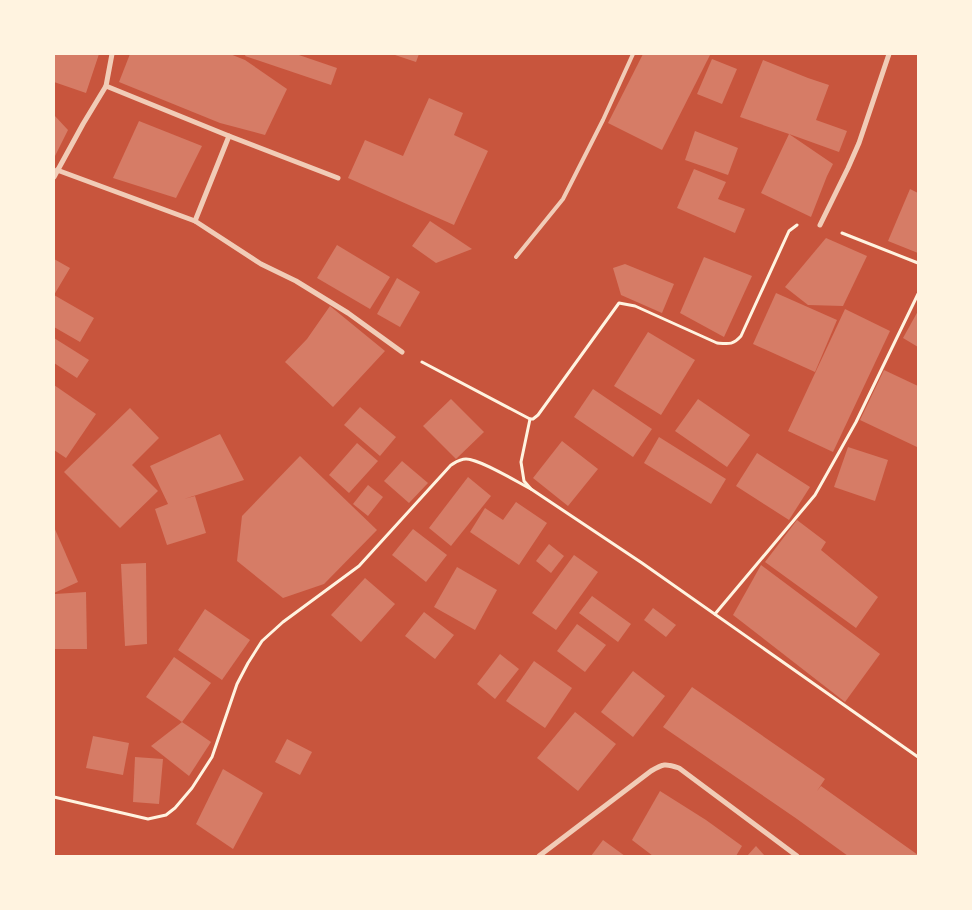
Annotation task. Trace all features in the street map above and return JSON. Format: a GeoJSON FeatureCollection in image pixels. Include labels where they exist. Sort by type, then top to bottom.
{"type":"FeatureCollection","features":[{"type":"Feature","properties":{"kind":"street"},"geometry":{"type":"LineString","coordinates":[[54,178],[106,86],[112,54]]}},
{"type":"Feature","properties":{"kind":"street"},"geometry":{"type":"LineString","coordinates":[[820,225],[859,143],[889,54]]}},
{"type":"Feature","properties":{"kind":"street"},"geometry":{"type":"LineString","coordinates":[[106,86],[338,178]]}},
{"type":"Feature","properties":{"kind":"street"},"geometry":{"type":"LineString","coordinates":[[195,221],[229,136]]}},
{"type":"Feature","properties":{"kind":"street"},"geometry":{"type":"LineString","coordinates":[[57,170],[195,221],[261,264],[296,281],[348,313],[402,352]]}},
{"type":"Feature","properties":{"kind":"street"},"geometry":{"type":"LineString","coordinates":[[540,856],[651,771],[663,764],[679,768],[798,856]]}},
{"type":"Feature","properties":{"kind":"lane"},"geometry":{"type":"LineString","coordinates":[[516,257],[562,199],[603,120],[633,54]]}},
{"type":"Feature","properties":{"kind":"path"},"geometry":{"type":"LineString","coordinates":[[531,489],[524,481],[521,462],[530,420],[538,415],[619,303],[635,306],[717,343],[728,344],[735,342],[741,336],[789,231],[798,225],[807,223],[820,225],[918,262]]}},
{"type":"Feature","properties":{"kind":"path"},"geometry":{"type":"LineString","coordinates":[[715,614],[816,495],[856,422],[918,294]]}},
{"type":"Feature","properties":{"kind":"path"},"geometry":{"type":"LineString","coordinates":[[402,352],[530,420]]}},
{"type":"Feature","properties":{"kind":"path"},"geometry":{"type":"LineString","coordinates":[[54,796],[148,819],[166,815],[175,808],[192,788],[212,757],[237,684],[262,641],[283,622],[359,566],[451,465],[465,459],[480,462],[531,489],[642,563],[918,757]]}},
{"type":"Feature","properties":{"kind":"building"},"geometry":{"type":"Polygon","coordinates":[[[54,54],[99,54],[86,93],[54,82],[54,54]]]}},
{"type":"Feature","properties":{"kind":"building"},"geometry":{"type":"Polygon","coordinates":[[[130,54],[230,54],[245,60],[287,89],[265,135],[220,123],[119,82],[130,54]]]}},
{"type":"Feature","properties":{"kind":"building"},"geometry":{"type":"Polygon","coordinates":[[[246,54],[296,54],[337,68],[331,85],[245,56],[246,54]]]}},
{"type":"Feature","properties":{"kind":"building"},"geometry":{"type":"Polygon","coordinates":[[[392,54],[419,54],[416,62],[392,54]]]}},
{"type":"Feature","properties":{"kind":"building"},"geometry":{"type":"Polygon","coordinates":[[[643,54],[710,55],[662,150],[608,123],[643,54]]]}},
{"type":"Feature","properties":{"kind":"building"},"geometry":{"type":"Polygon","coordinates":[[[712,59],[737,69],[722,104],[697,94],[712,59]]]}},
{"type":"Feature","properties":{"kind":"building"},"geometry":{"type":"Polygon","coordinates":[[[763,60],[829,85],[816,120],[847,131],[839,152],[740,117],[763,60]]]}},
{"type":"Feature","properties":{"kind":"building"},"geometry":{"type":"Polygon","coordinates":[[[429,98],[463,113],[454,135],[488,151],[454,225],[348,178],[365,140],[403,156],[429,98]]]}},
{"type":"Feature","properties":{"kind":"building"},"geometry":{"type":"Polygon","coordinates":[[[54,115],[68,130],[54,158],[54,115]]]}},
{"type":"Feature","properties":{"kind":"building"},"geometry":{"type":"Polygon","coordinates":[[[139,121],[202,146],[176,198],[113,178],[139,121]]]}},
{"type":"Feature","properties":{"kind":"building"},"geometry":{"type":"Polygon","coordinates":[[[695,131],[738,148],[728,175],[685,160],[695,131]]]}},
{"type":"Feature","properties":{"kind":"building"},"geometry":{"type":"Polygon","coordinates":[[[789,134],[833,164],[811,217],[761,193],[789,134]]]}},
{"type":"Feature","properties":{"kind":"building"},"geometry":{"type":"Polygon","coordinates":[[[694,169],[726,182],[718,199],[745,209],[735,233],[677,208],[694,169]]]}},
{"type":"Feature","properties":{"kind":"building"},"geometry":{"type":"Polygon","coordinates":[[[910,189],[918,193],[918,253],[888,241],[910,189]]]}},
{"type":"Feature","properties":{"kind":"building"},"geometry":{"type":"Polygon","coordinates":[[[430,221],[472,249],[436,263],[412,246],[430,221]]]}},
{"type":"Feature","properties":{"kind":"building"},"geometry":{"type":"Polygon","coordinates":[[[826,238],[867,256],[843,306],[808,305],[785,287],[826,238]]]}},
{"type":"Feature","properties":{"kind":"building"},"geometry":{"type":"Polygon","coordinates":[[[337,245],[390,277],[370,309],[317,278],[337,245]]]}},
{"type":"Feature","properties":{"kind":"building"},"geometry":{"type":"Polygon","coordinates":[[[704,257],[752,276],[724,337],[680,313],[704,257]]]}},
{"type":"Feature","properties":{"kind":"building"},"geometry":{"type":"Polygon","coordinates":[[[54,259],[70,268],[54,295],[54,259]]]}},
{"type":"Feature","properties":{"kind":"building"},"geometry":{"type":"Polygon","coordinates":[[[625,264],[674,284],[662,313],[621,295],[613,268],[625,264]]]}},
{"type":"Feature","properties":{"kind":"building"},"geometry":{"type":"Polygon","coordinates":[[[397,278],[420,292],[400,327],[377,314],[397,278]]]}},
{"type":"Feature","properties":{"kind":"building"},"geometry":{"type":"Polygon","coordinates":[[[776,293],[837,320],[815,372],[753,344],[776,293]]]}},
{"type":"Feature","properties":{"kind":"building"},"geometry":{"type":"Polygon","coordinates":[[[54,295],[94,318],[80,342],[54,327],[54,295]]]}},
{"type":"Feature","properties":{"kind":"building"},"geometry":{"type":"Polygon","coordinates":[[[330,306],[385,351],[333,407],[285,362],[307,339],[330,306]]]}},
{"type":"Feature","properties":{"kind":"building"},"geometry":{"type":"Polygon","coordinates":[[[845,309],[890,331],[833,452],[788,431],[845,309]]]}},
{"type":"Feature","properties":{"kind":"building"},"geometry":{"type":"Polygon","coordinates":[[[918,311],[918,347],[903,338],[918,311]]]}},
{"type":"Feature","properties":{"kind":"building"},"geometry":{"type":"Polygon","coordinates":[[[648,332],[695,360],[661,415],[614,386],[648,332]]]}},
{"type":"Feature","properties":{"kind":"building"},"geometry":{"type":"Polygon","coordinates":[[[54,338],[89,360],[77,378],[54,363],[54,338]]]}},
{"type":"Feature","properties":{"kind":"building"},"geometry":{"type":"Polygon","coordinates":[[[884,370],[918,386],[917,447],[860,420],[884,370]]]}},
{"type":"Feature","properties":{"kind":"building"},"geometry":{"type":"Polygon","coordinates":[[[54,385],[96,414],[66,458],[54,450],[54,385]]]}},
{"type":"Feature","properties":{"kind":"building"},"geometry":{"type":"Polygon","coordinates":[[[593,389],[652,429],[633,457],[574,417],[593,389]]]}},
{"type":"Feature","properties":{"kind":"building"},"geometry":{"type":"Polygon","coordinates":[[[451,399],[484,432],[456,459],[423,426],[451,399]]]}},
{"type":"Feature","properties":{"kind":"building"},"geometry":{"type":"Polygon","coordinates":[[[698,399],[750,435],[727,467],[675,431],[698,399]]]}},
{"type":"Feature","properties":{"kind":"building"},"geometry":{"type":"Polygon","coordinates":[[[360,407],[396,437],[380,456],[344,425],[360,407]]]}},
{"type":"Feature","properties":{"kind":"building"},"geometry":{"type":"Polygon","coordinates":[[[130,408],[159,438],[132,465],[158,491],[120,528],[64,472],[130,408]]]}},
{"type":"Feature","properties":{"kind":"building"},"geometry":{"type":"Polygon","coordinates":[[[220,434],[244,480],[184,499],[195,496],[206,533],[167,545],[155,509],[168,504],[150,466],[220,434]]]}},
{"type":"Feature","properties":{"kind":"building"},"geometry":{"type":"Polygon","coordinates":[[[659,437],[726,479],[711,504],[644,463],[659,437]]]}},
{"type":"Feature","properties":{"kind":"building"},"geometry":{"type":"Polygon","coordinates":[[[562,441],[598,469],[568,506],[533,478],[562,441]]]}},
{"type":"Feature","properties":{"kind":"building"},"geometry":{"type":"Polygon","coordinates":[[[357,443],[378,461],[349,493],[329,475],[357,443]]]}},
{"type":"Feature","properties":{"kind":"building"},"geometry":{"type":"Polygon","coordinates":[[[848,447],[888,460],[875,501],[834,487],[848,447]]]}},
{"type":"Feature","properties":{"kind":"building"},"geometry":{"type":"Polygon","coordinates":[[[757,453],[810,487],[789,520],[736,486],[757,453]]]}},
{"type":"Feature","properties":{"kind":"building"},"geometry":{"type":"Polygon","coordinates":[[[300,456],[377,530],[324,584],[283,598],[237,561],[242,516],[300,456]]]}},
{"type":"Feature","properties":{"kind":"building"},"geometry":{"type":"Polygon","coordinates":[[[402,461],[428,483],[409,503],[384,481],[402,461]]]}},
{"type":"Feature","properties":{"kind":"building"},"geometry":{"type":"Polygon","coordinates":[[[468,477],[491,496],[451,546],[429,528],[468,477]]]}},
{"type":"Feature","properties":{"kind":"building"},"geometry":{"type":"Polygon","coordinates":[[[368,485],[383,497],[368,516],[353,504],[368,485]]]}},
{"type":"Feature","properties":{"kind":"building"},"geometry":{"type":"Polygon","coordinates":[[[516,502],[547,523],[519,565],[470,532],[485,508],[503,520],[516,502]]]}},
{"type":"Feature","properties":{"kind":"building"},"geometry":{"type":"Polygon","coordinates":[[[797,520],[826,542],[821,550],[878,597],[856,628],[765,562],[797,520]]]}},
{"type":"Feature","properties":{"kind":"building"},"geometry":{"type":"Polygon","coordinates":[[[54,527],[78,582],[54,593],[54,527]]]}},
{"type":"Feature","properties":{"kind":"building"},"geometry":{"type":"Polygon","coordinates":[[[413,529],[447,555],[426,582],[392,555],[413,529]]]}},
{"type":"Feature","properties":{"kind":"building"},"geometry":{"type":"Polygon","coordinates":[[[549,544],[564,556],[551,573],[536,561],[549,544]]]}},
{"type":"Feature","properties":{"kind":"building"},"geometry":{"type":"Polygon","coordinates":[[[574,555],[598,572],[556,630],[532,613],[574,555]]]}},
{"type":"Feature","properties":{"kind":"building"},"geometry":{"type":"Polygon","coordinates":[[[146,563],[147,644],[125,646],[121,564],[146,563]]]}},
{"type":"Feature","properties":{"kind":"building"},"geometry":{"type":"Polygon","coordinates":[[[761,565],[880,654],[845,702],[733,615],[761,565]]]}},
{"type":"Feature","properties":{"kind":"building"},"geometry":{"type":"Polygon","coordinates":[[[457,567],[497,590],[475,630],[434,607],[457,567]]]}},
{"type":"Feature","properties":{"kind":"building"},"geometry":{"type":"Polygon","coordinates":[[[365,578],[395,604],[361,642],[331,615],[365,578]]]}},
{"type":"Feature","properties":{"kind":"building"},"geometry":{"type":"Polygon","coordinates":[[[86,592],[87,649],[55,649],[55,594],[86,592]]]}},
{"type":"Feature","properties":{"kind":"building"},"geometry":{"type":"Polygon","coordinates":[[[592,596],[631,624],[618,642],[579,613],[592,596]]]}},
{"type":"Feature","properties":{"kind":"building"},"geometry":{"type":"Polygon","coordinates":[[[653,608],[676,625],[666,637],[644,620],[653,608]]]}},
{"type":"Feature","properties":{"kind":"building"},"geometry":{"type":"Polygon","coordinates":[[[205,609],[250,640],[222,680],[178,650],[205,609]]]}},
{"type":"Feature","properties":{"kind":"building"},"geometry":{"type":"Polygon","coordinates":[[[424,612],[454,635],[435,659],[405,636],[424,612]]]}},
{"type":"Feature","properties":{"kind":"building"},"geometry":{"type":"Polygon","coordinates":[[[577,624],[606,645],[585,672],[557,651],[577,624]]]}},
{"type":"Feature","properties":{"kind":"building"},"geometry":{"type":"Polygon","coordinates":[[[500,654],[519,669],[495,699],[477,684],[500,654]]]}},
{"type":"Feature","properties":{"kind":"building"},"geometry":{"type":"Polygon","coordinates":[[[174,657],[211,683],[182,722],[146,697],[174,657]]]}},
{"type":"Feature","properties":{"kind":"building"},"geometry":{"type":"Polygon","coordinates":[[[534,661],[572,688],[545,728],[506,701],[534,661]]]}},
{"type":"Feature","properties":{"kind":"building"},"geometry":{"type":"Polygon","coordinates":[[[633,671],[665,696],[633,737],[601,712],[633,671]]]}},
{"type":"Feature","properties":{"kind":"building"},"geometry":{"type":"Polygon","coordinates":[[[692,687],[825,779],[817,791],[821,786],[918,856],[848,856],[663,727],[692,687]]]}},
{"type":"Feature","properties":{"kind":"building"},"geometry":{"type":"Polygon","coordinates":[[[575,712],[616,744],[578,791],[537,758],[575,712]]]}},
{"type":"Feature","properties":{"kind":"building"},"geometry":{"type":"Polygon","coordinates":[[[182,722],[211,742],[189,776],[151,746],[182,722]]]}},
{"type":"Feature","properties":{"kind":"building"},"geometry":{"type":"Polygon","coordinates":[[[93,736],[129,743],[123,775],[86,768],[93,736]]]}},
{"type":"Feature","properties":{"kind":"building"},"geometry":{"type":"Polygon","coordinates":[[[287,739],[312,752],[300,775],[275,762],[287,739]]]}},
{"type":"Feature","properties":{"kind":"building"},"geometry":{"type":"Polygon","coordinates":[[[135,757],[163,759],[159,804],[133,802],[135,757]]]}},
{"type":"Feature","properties":{"kind":"building"},"geometry":{"type":"Polygon","coordinates":[[[223,769],[263,793],[233,849],[196,824],[223,769]]]}},
{"type":"Feature","properties":{"kind":"building"},"geometry":{"type":"Polygon","coordinates":[[[660,791],[706,820],[742,846],[736,856],[653,856],[632,840],[660,791]]]}},
{"type":"Feature","properties":{"kind":"building"},"geometry":{"type":"Polygon","coordinates":[[[603,840],[625,856],[591,856],[603,840]]]}},
{"type":"Feature","properties":{"kind":"building"},"geometry":{"type":"Polygon","coordinates":[[[756,846],[765,856],[747,856],[756,846]]]}}]}
